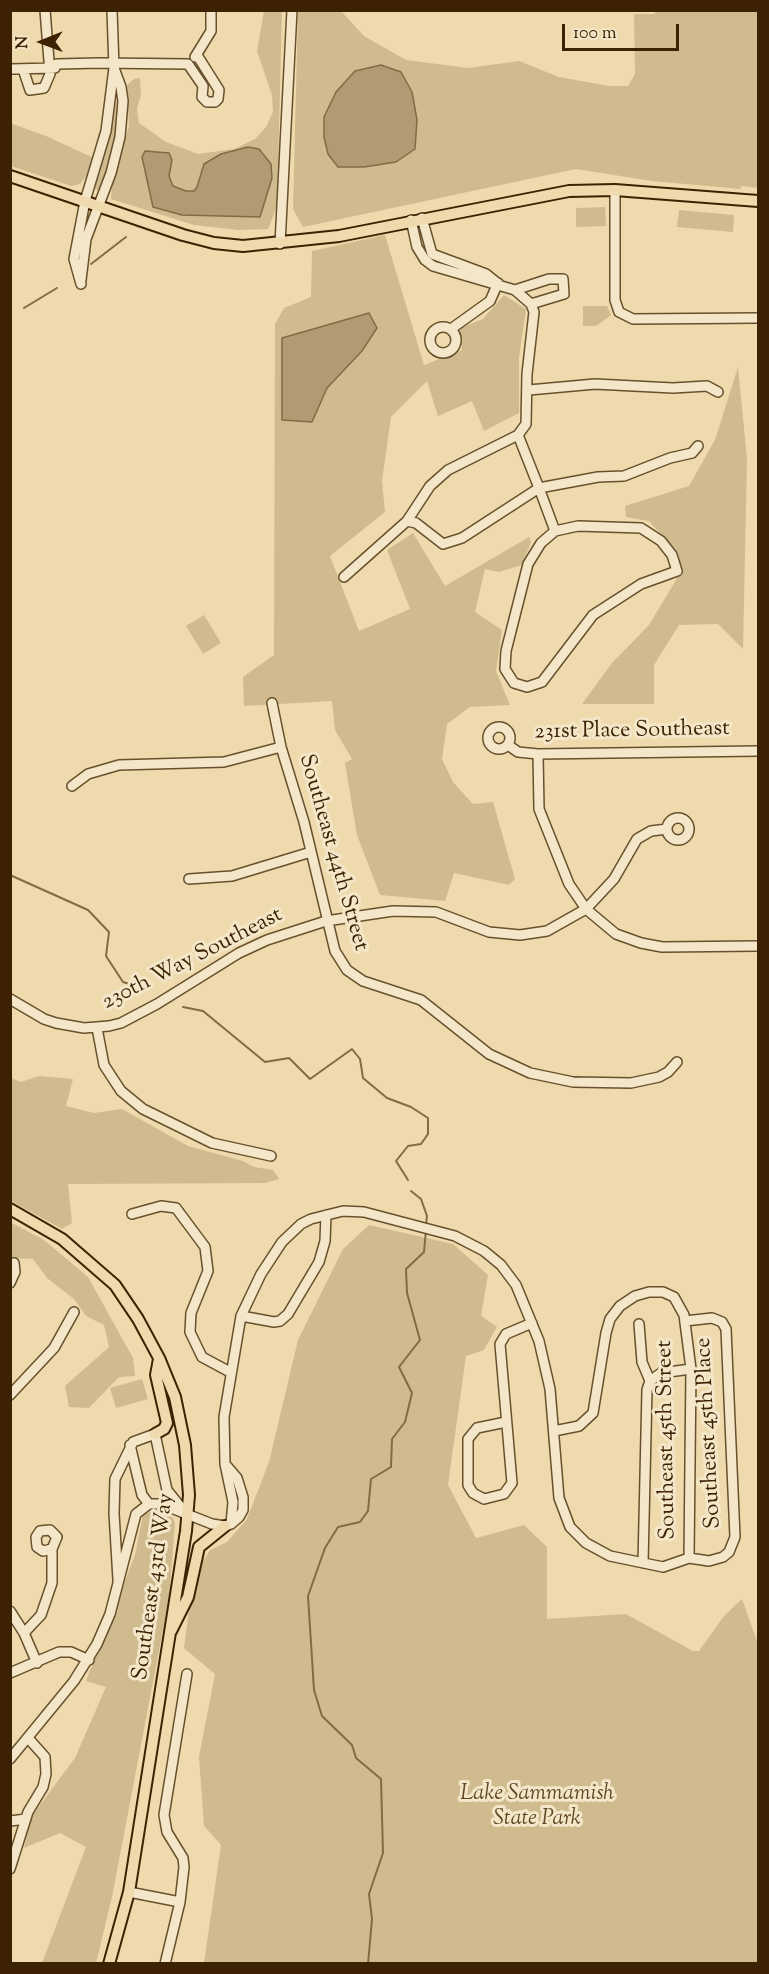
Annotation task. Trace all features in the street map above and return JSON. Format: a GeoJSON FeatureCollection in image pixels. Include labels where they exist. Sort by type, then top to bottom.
{"type":"FeatureCollection","features":[{"type":"Feature","properties":{"kind":"main road"},"geometry":{"type":"LineString","coordinates":[[10,177],[214,243],[243,246],[280,244],[339,236],[416,219],[570,191],[615,189],[759,201]]}},
{"type":"Feature","properties":{"kind":"main road","name":"Southeast 43rd Way"},"geometry":{"type":"LineString","coordinates":[[10,1209],[62,1239],[104,1273],[138,1318],[159,1358],[175,1397],[183,1429],[188,1476],[187,1515],[129,1892],[109,1964]]}},
{"type":"Feature","properties":{"kind":"main road"},"geometry":{"type":"LineString","coordinates":[[155,1434],[164,1429],[167,1423],[156,1375],[159,1358]]}},
{"type":"Feature","properties":{"kind":"main road"},"geometry":{"type":"LineString","coordinates":[[169,1633],[184,1609],[199,1547],[203,1541],[228,1525]]}},
{"type":"Feature","properties":{"kind":"street"},"geometry":{"type":"LineString","coordinates":[[23,69],[28,87],[33,91],[44,88],[49,67],[45,10]]}},
{"type":"Feature","properties":{"kind":"street"},"geometry":{"type":"LineString","coordinates":[[112,10],[114,65],[106,131],[85,201],[74,259],[81,284],[82,255],[97,205],[111,173],[120,138],[122,87],[114,65]]}},
{"type":"Feature","properties":{"kind":"street"},"geometry":{"type":"LineString","coordinates":[[10,69],[49,67],[57,64],[188,64],[197,55],[210,31],[211,10]]}},
{"type":"Feature","properties":{"kind":"street"},"geometry":{"type":"LineString","coordinates":[[280,244],[292,10]]}},
{"type":"Feature","properties":{"kind":"street"},"geometry":{"type":"LineString","coordinates":[[188,64],[202,86],[201,94],[204,100],[215,102],[218,99],[219,90],[197,55]]}},
{"type":"Feature","properties":{"kind":"street"},"geometry":{"type":"LineString","coordinates":[[202,86],[212,80]]}},
{"type":"Feature","properties":{"kind":"street"},"geometry":{"type":"LineString","coordinates":[[615,189],[615,300],[619,312],[633,319],[759,318]]}},
{"type":"Feature","properties":{"kind":"street"},"geometry":{"type":"LineString","coordinates":[[344,577],[407,522],[430,486],[448,470],[518,435],[526,424],[529,390],[527,374],[534,312],[531,304],[526,297],[498,283],[486,274],[432,254],[416,219]]}},
{"type":"Feature","properties":{"kind":"street"},"geometry":{"type":"LineString","coordinates":[[515,290],[532,283],[563,279],[564,294],[531,304]]}},
{"type":"Feature","properties":{"kind":"street"},"geometry":{"type":"LineString","coordinates":[[451,329],[490,301],[498,283]]}},
{"type":"Feature","properties":{"kind":"street"},"geometry":{"type":"LineString","coordinates":[[529,390],[595,384],[673,388],[707,386],[718,392]]}},
{"type":"Feature","properties":{"kind":"street"},"geometry":{"type":"LineString","coordinates":[[518,435],[555,531]]}},
{"type":"Feature","properties":{"kind":"street"},"geometry":{"type":"LineString","coordinates":[[407,522],[417,523],[443,544],[462,538],[539,488],[598,477],[624,476],[670,458],[692,453],[698,446]]}},
{"type":"Feature","properties":{"kind":"street"},"geometry":{"type":"LineString","coordinates":[[578,526],[641,528],[661,541],[672,555],[677,572],[641,584],[593,615],[542,682],[527,687],[514,683],[505,669],[506,651],[528,564],[541,543],[555,531],[578,526]]}},
{"type":"Feature","properties":{"kind":"street","name":"Southeast 44th Street"},"geometry":{"type":"LineString","coordinates":[[272,703],[281,747],[311,852],[326,921],[335,951],[353,975],[372,984],[421,1000],[489,1054],[530,1073],[573,1082],[631,1083],[659,1077],[668,1072],[677,1062]]}},
{"type":"Feature","properties":{"kind":"street","name":"231st Place Southeast"},"geometry":{"type":"LineString","coordinates":[[508,745],[518,752],[538,754],[759,751]]}},
{"type":"Feature","properties":{"kind":"street"},"geometry":{"type":"LineString","coordinates":[[72,786],[88,774],[119,765],[224,762],[281,747]]}},
{"type":"Feature","properties":{"kind":"street"},"geometry":{"type":"LineString","coordinates":[[538,754],[539,809],[569,884],[586,909],[616,934],[641,943],[662,946],[759,946]]}},
{"type":"Feature","properties":{"kind":"street","name":"230th Way Southeast"},"geometry":{"type":"LineString","coordinates":[[10,999],[44,1019],[67,1026],[97,1028],[121,1023],[239,953],[267,940],[326,921],[382,912],[423,910],[450,916],[489,932],[519,935],[548,931],[586,909],[614,879],[637,839],[651,831],[667,829]]}},
{"type":"Feature","properties":{"kind":"street"},"geometry":{"type":"LineString","coordinates":[[189,879],[232,876],[311,852]]}},
{"type":"Feature","properties":{"kind":"street"},"geometry":{"type":"LineString","coordinates":[[97,1028],[104,1065],[121,1091],[143,1109],[212,1143],[271,1156]]}},
{"type":"Feature","properties":{"kind":"street"},"geometry":{"type":"LineString","coordinates":[[132,1214],[161,1206],[176,1208],[205,1247],[208,1270],[191,1313],[190,1332],[202,1357],[230,1372]]}},
{"type":"Feature","properties":{"kind":"street"},"geometry":{"type":"LineString","coordinates":[[10,1759],[89,1660],[105,1629],[126,1562],[133,1519],[149,1504],[161,1504],[187,1515],[228,1525],[243,1510],[243,1497],[237,1478],[225,1464],[224,1425],[230,1372],[241,1316],[261,1274],[282,1242],[301,1224],[326,1215],[355,1210],[455,1236],[484,1251],[501,1264],[516,1285],[532,1323],[546,1366],[559,1498],[570,1527],[595,1550],[610,1556],[663,1567],[689,1558]]}},
{"type":"Feature","properties":{"kind":"street"},"geometry":{"type":"LineString","coordinates":[[241,1316],[274,1322],[280,1321],[288,1314],[319,1262],[325,1241],[326,1215]]}},
{"type":"Feature","properties":{"kind":"street"},"geometry":{"type":"LineString","coordinates":[[10,1283],[15,1272],[14,1263]]}},
{"type":"Feature","properties":{"kind":"street"},"geometry":{"type":"LineString","coordinates":[[554,1431],[579,1426],[593,1413],[606,1333],[610,1319],[620,1306],[641,1294],[663,1292],[677,1301],[685,1321]]}},
{"type":"Feature","properties":{"kind":"street"},"geometry":{"type":"LineString","coordinates":[[10,1395],[54,1348],[74,1312]]}},
{"type":"Feature","properties":{"kind":"street","name":"Southeast 45th Place"},"geometry":{"type":"LineString","coordinates":[[685,1321],[712,1318],[722,1322],[726,1329],[736,1524],[733,1545],[729,1552],[716,1560],[689,1558]]}},
{"type":"Feature","properties":{"kind":"street","name":"Southeast 45th Street"},"geometry":{"type":"LineString","coordinates":[[685,1321],[691,1369],[689,1558]]}},
{"type":"Feature","properties":{"kind":"street"},"geometry":{"type":"LineString","coordinates":[[506,1422],[477,1428],[468,1438],[470,1490],[484,1499],[498,1497],[509,1488],[512,1477],[500,1344],[506,1334],[532,1323]]}},
{"type":"Feature","properties":{"kind":"street"},"geometry":{"type":"LineString","coordinates":[[639,1324],[642,1362],[650,1381]]}},
{"type":"Feature","properties":{"kind":"street"},"geometry":{"type":"LineString","coordinates":[[643,1563],[647,1390],[650,1381],[661,1373],[691,1369]]}},
{"type":"Feature","properties":{"kind":"street"},"geometry":{"type":"LineString","coordinates":[[118,1585],[114,1486],[116,1473],[130,1445],[136,1439],[155,1434],[167,1490],[187,1515]]}},
{"type":"Feature","properties":{"kind":"street"},"geometry":{"type":"LineString","coordinates":[[130,1445],[142,1495],[149,1504]]}},
{"type":"Feature","properties":{"kind":"street"},"geometry":{"type":"LineString","coordinates":[[161,1504],[167,1490]]}},
{"type":"Feature","properties":{"kind":"street"},"geometry":{"type":"LineString","coordinates":[[24,1633],[35,1624],[48,1599],[54,1575],[52,1549]]}},
{"type":"Feature","properties":{"kind":"street"},"geometry":{"type":"LineString","coordinates":[[10,1611],[24,1633],[37,1663]]}},
{"type":"Feature","properties":{"kind":"street"},"geometry":{"type":"LineString","coordinates":[[10,1673],[66,1651],[89,1660]]}},
{"type":"Feature","properties":{"kind":"street"},"geometry":{"type":"LineString","coordinates":[[165,1964],[180,1902],[183,1858],[167,1832],[164,1815],[187,1674]]}},
{"type":"Feature","properties":{"kind":"street"},"geometry":{"type":"LineString","coordinates":[[10,1869],[26,1819],[43,1787],[47,1768],[41,1750],[28,1738]]}},
{"type":"Feature","properties":{"kind":"street"},"geometry":{"type":"LineString","coordinates":[[10,1821],[26,1819]]}},
{"type":"Feature","properties":{"kind":"street"},"geometry":{"type":"LineString","coordinates":[[129,1892],[180,1902]]}},
{"type":"Feature","properties":{"kind":"green space"},"geometry":{"type":"Polygon","coordinates":[[[657,10],[758,11],[758,188],[741,186],[741,189],[652,181],[576,169],[303,227],[293,209],[298,11],[341,11],[364,36],[406,60],[468,68],[519,61],[559,77],[609,86],[628,86],[635,74],[634,14],[654,14],[657,10]]]}},
{"type":"Feature","properties":{"kind":"green space"},"geometry":{"type":"Polygon","coordinates":[[[264,11],[282,11],[277,206],[268,229],[238,230],[194,225],[111,199],[112,183],[129,126],[127,85],[134,79],[140,78],[141,95],[137,109],[139,123],[166,142],[198,154],[234,149],[255,139],[266,127],[273,112],[272,95],[257,51],[264,11]]]}},
{"type":"Feature","properties":{"kind":"green space"},"geometry":{"type":"Polygon","coordinates":[[[116,84],[117,136],[101,192],[93,187],[108,140],[116,84]]]}},
{"type":"Feature","properties":{"kind":"green space"},"geometry":{"type":"Polygon","coordinates":[[[10,123],[46,136],[98,160],[80,184],[71,186],[11,166],[10,123]]]}},
{"type":"Feature","properties":{"kind":"green space"},"geometry":{"type":"Polygon","coordinates":[[[605,207],[606,226],[576,227],[576,208],[605,207]]]}},
{"type":"Feature","properties":{"kind":"green space"},"geometry":{"type":"Polygon","coordinates":[[[679,210],[734,215],[733,232],[677,227],[679,210]]]}},
{"type":"Feature","properties":{"kind":"green space"},"geometry":{"type":"Polygon","coordinates":[[[385,235],[424,365],[462,350],[460,328],[483,319],[504,295],[526,309],[519,358],[519,413],[484,431],[472,401],[438,416],[427,381],[391,417],[382,481],[385,512],[330,556],[359,631],[410,609],[387,550],[413,533],[445,586],[529,537],[531,542],[522,565],[499,572],[485,569],[475,612],[502,630],[496,671],[510,705],[470,707],[447,724],[442,759],[453,782],[473,804],[493,802],[515,879],[509,885],[454,873],[445,901],[380,895],[357,835],[345,763],[352,759],[335,730],[332,701],[244,706],[243,677],[274,655],[275,324],[284,308],[311,297],[312,251],[385,235]]]}},
{"type":"Feature","properties":{"kind":"green space"},"geometry":{"type":"Polygon","coordinates":[[[583,306],[607,306],[611,315],[596,326],[583,326],[583,306]]]}},
{"type":"Feature","properties":{"kind":"green space"},"geometry":{"type":"Polygon","coordinates":[[[738,367],[747,459],[743,649],[718,624],[679,625],[654,665],[654,704],[582,704],[612,663],[649,625],[682,570],[677,554],[667,541],[649,521],[626,517],[625,506],[689,486],[715,440],[738,367]]]}},
{"type":"Feature","properties":{"kind":"green space"},"geometry":{"type":"Polygon","coordinates":[[[204,615],[221,643],[203,654],[186,626],[204,615]]]}},
{"type":"Feature","properties":{"kind":"green space"},"geometry":{"type":"Polygon","coordinates":[[[39,1076],[73,1079],[66,1106],[94,1113],[122,1109],[188,1146],[243,1161],[254,1167],[273,1170],[279,1179],[265,1183],[68,1184],[72,1223],[62,1229],[11,1201],[11,1078],[21,1082],[39,1076]]]}},
{"type":"Feature","properties":{"kind":"green space"},"geometry":{"type":"Polygon","coordinates":[[[10,1222],[44,1240],[88,1277],[133,1358],[135,1376],[119,1377],[89,1408],[69,1407],[65,1386],[109,1347],[104,1325],[86,1316],[74,1299],[47,1278],[33,1259],[11,1258],[10,1222]]]}},
{"type":"Feature","properties":{"kind":"green space","name":"Lake Sammamish State Park"},"geometry":{"type":"Polygon","coordinates":[[[369,1225],[453,1244],[488,1275],[481,1316],[497,1327],[484,1350],[466,1356],[448,1485],[476,1538],[524,1525],[547,1547],[547,1619],[626,1614],[693,1651],[699,1651],[724,1616],[742,1599],[758,1644],[758,1963],[204,1963],[221,1845],[204,1826],[199,1757],[215,1674],[184,1648],[193,1579],[210,1550],[227,1542],[247,1519],[269,1462],[298,1340],[343,1249],[369,1225]]]}},
{"type":"Feature","properties":{"kind":"green space"},"geometry":{"type":"Polygon","coordinates":[[[142,1379],[148,1399],[116,1408],[110,1388],[142,1379]]]}},
{"type":"Feature","properties":{"kind":"green space"},"geometry":{"type":"Polygon","coordinates":[[[155,1510],[173,1518],[175,1523],[169,1598],[112,1897],[96,1963],[42,1963],[86,1847],[60,1833],[24,1848],[31,1817],[75,1758],[106,1687],[86,1681],[135,1555],[143,1515],[155,1510]]]}},
{"type":"Feature","properties":{"kind":"shaded area"},"geometry":{"type":"Polygon","coordinates":[[[381,65],[401,72],[412,92],[417,120],[415,149],[396,162],[364,167],[338,167],[328,154],[324,137],[324,117],[336,92],[355,71],[381,65]]]}},
{"type":"Feature","properties":{"kind":"shaded area"},"geometry":{"type":"Polygon","coordinates":[[[248,147],[259,149],[271,164],[272,178],[260,217],[182,215],[153,207],[142,157],[145,151],[169,153],[172,160],[169,176],[173,186],[186,191],[194,191],[204,164],[221,154],[248,147]]]}},
{"type":"Feature","properties":{"kind":"shaded area"},"geometry":{"type":"Polygon","coordinates":[[[369,313],[377,328],[362,351],[327,388],[312,422],[282,420],[282,338],[369,313]]]}},
{"type":"Feature","properties":{"kind":"waterway"},"geometry":{"type":"LineString","coordinates":[[91,264],[126,237]]}},
{"type":"Feature","properties":{"kind":"waterway"},"geometry":{"type":"LineString","coordinates":[[24,308],[57,288]]}},
{"type":"Feature","properties":{"kind":"waterway"},"geometry":{"type":"LineString","coordinates":[[10,875],[88,910],[109,932],[106,956],[123,982],[143,988]]}},
{"type":"Feature","properties":{"kind":"waterway"},"geometry":{"type":"LineString","coordinates":[[183,1007],[203,1011],[265,1062],[289,1058],[310,1079],[352,1049],[360,1059],[363,1078],[387,1098],[411,1107],[428,1118],[428,1134],[421,1144],[408,1146],[396,1161],[408,1180]]}},
{"type":"Feature","properties":{"kind":"waterway"},"geometry":{"type":"LineString","coordinates":[[411,1191],[421,1199],[427,1216],[426,1224]]}},
{"type":"Feature","properties":{"kind":"waterway"},"geometry":{"type":"LineString","coordinates":[[368,1964],[372,1919],[369,1894],[383,1853],[381,1779],[356,1758],[352,1745],[322,1716],[314,1690],[308,1596],[325,1548],[338,1527],[360,1522],[368,1511],[371,1479],[391,1467],[392,1439],[405,1422],[412,1393],[399,1367],[420,1340],[407,1293],[406,1269],[424,1252],[426,1230]]}}]}
